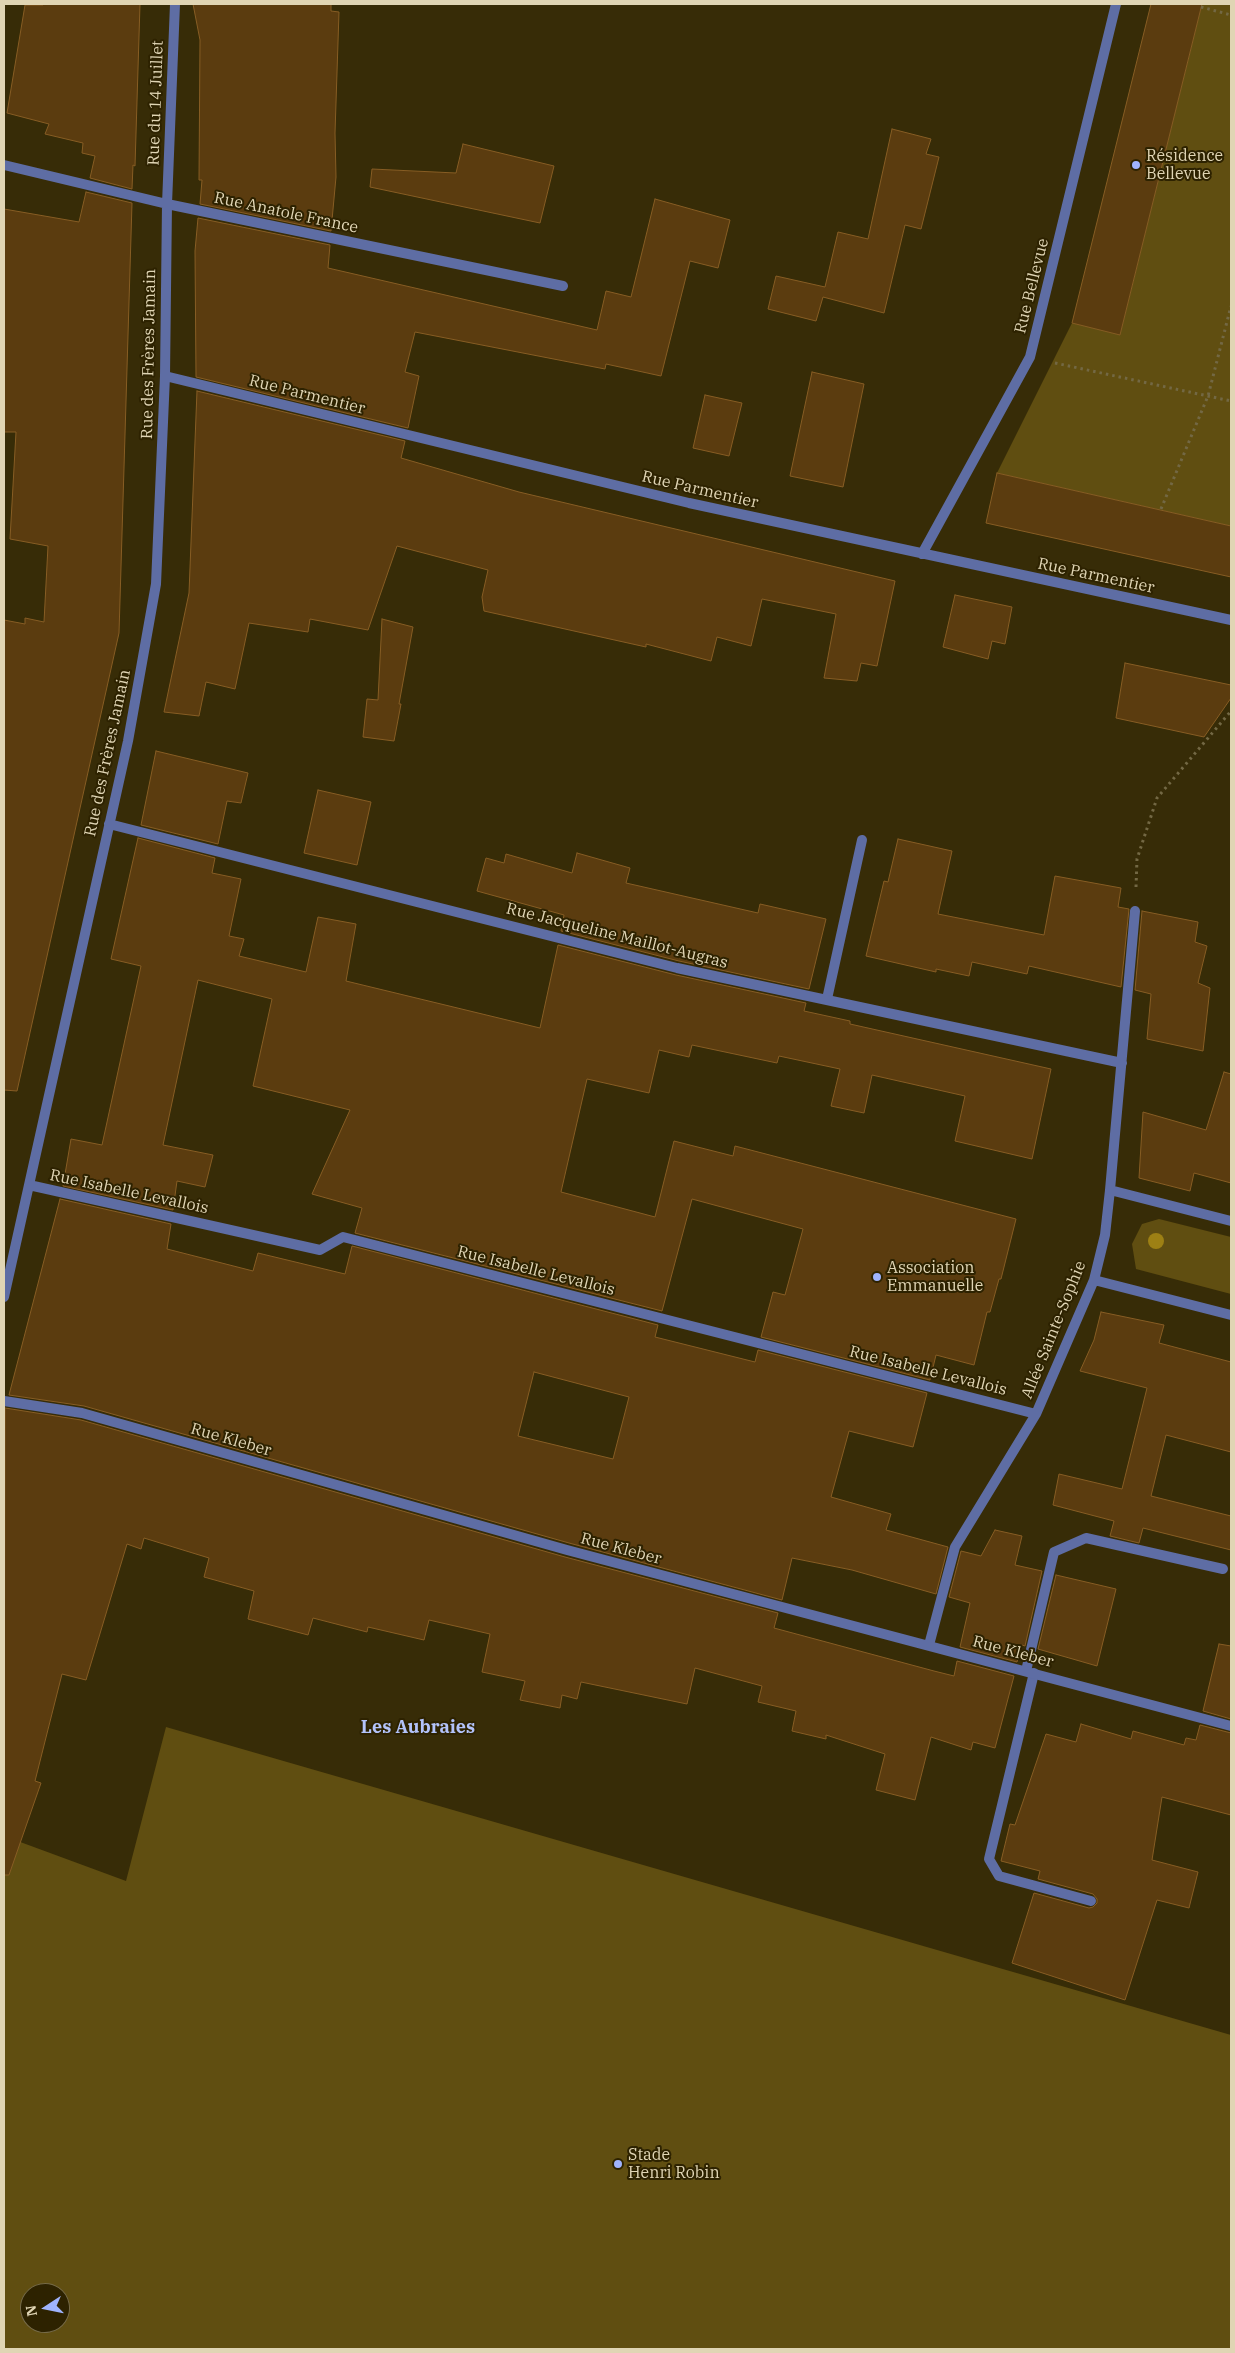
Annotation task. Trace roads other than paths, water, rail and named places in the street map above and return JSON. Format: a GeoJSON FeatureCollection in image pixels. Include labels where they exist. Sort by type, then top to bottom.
{"type":"FeatureCollection","features":[{"type":"Feature","properties":{"kind":"street","name":"Rue du 14 Juillet"},"geometry":{"type":"LineString","coordinates":[[167,204],[175,4]]}},
{"type":"Feature","properties":{"kind":"street","name":"Rue Bellevue"},"geometry":{"type":"LineString","coordinates":[[922,554],[1030,357],[1116,4]]}},
{"type":"Feature","properties":{"kind":"street","name":"Rue Anatole France"},"geometry":{"type":"LineString","coordinates":[[4,165],[167,204],[563,286]]}},
{"type":"Feature","properties":{"kind":"street","name":"Rue des Frères Jamain"},"geometry":{"type":"LineString","coordinates":[[4,1297],[128,741],[156,584],[165,376],[167,204]]}},
{"type":"Feature","properties":{"kind":"street","name":"Rue Parmentier"},"geometry":{"type":"LineString","coordinates":[[165,376],[689,504],[1231,620]]}},
{"type":"Feature","properties":{"kind":"street","name":"Rue Jacqueline Maillot-Augras"},"geometry":{"type":"LineString","coordinates":[[109,824],[677,968],[1122,1063]]}},
{"type":"Feature","properties":{"kind":"street"},"geometry":{"type":"LineString","coordinates":[[827,999],[862,840]]}},
{"type":"Feature","properties":{"kind":"street","name":"Allée Sainte-Sophie"},"geometry":{"type":"LineString","coordinates":[[930,1645],[955,1547],[1036,1414],[1094,1280],[1104,1235],[1110,1190],[1135,911]]}},
{"type":"Feature","properties":{"kind":"street","name":"Rue Isabelle Levallois"},"geometry":{"type":"LineString","coordinates":[[28,1185],[320,1250],[343,1238],[1036,1414]]}},
{"type":"Feature","properties":{"kind":"street"},"geometry":{"type":"LineString","coordinates":[[1110,1190],[1231,1221]]}},
{"type":"Feature","properties":{"kind":"street"},"geometry":{"type":"LineString","coordinates":[[1094,1280],[1231,1314]]}},
{"type":"Feature","properties":{"kind":"street","name":"Rue Kleber"},"geometry":{"type":"LineString","coordinates":[[4,1401],[82,1413],[558,1548],[1231,1726]]}},
{"type":"Feature","properties":{"kind":"street"},"geometry":{"type":"LineString","coordinates":[[1091,1901],[999,1876],[989,1859],[1054,1552],[1086,1538],[1223,1569]]}},
{"type":"Feature","properties":{"kind":"place","name":"Résidence Bellevue"},"geometry":{"type":"Point","coordinates":[1136,165]}},
{"type":"Feature","properties":{"kind":"place","name":"Association Emmanuelle"},"geometry":{"type":"Point","coordinates":[877,1277]}},
{"type":"Feature","properties":{"kind":"place","name":"Stade Henri Robin"},"geometry":{"type":"Point","coordinates":[618,2164]}},
{"type":"Feature","properties":{"kind":"district","name":"Les Aubraies"},"geometry":{"type":"Point","coordinates":[418,1728]}}]}
